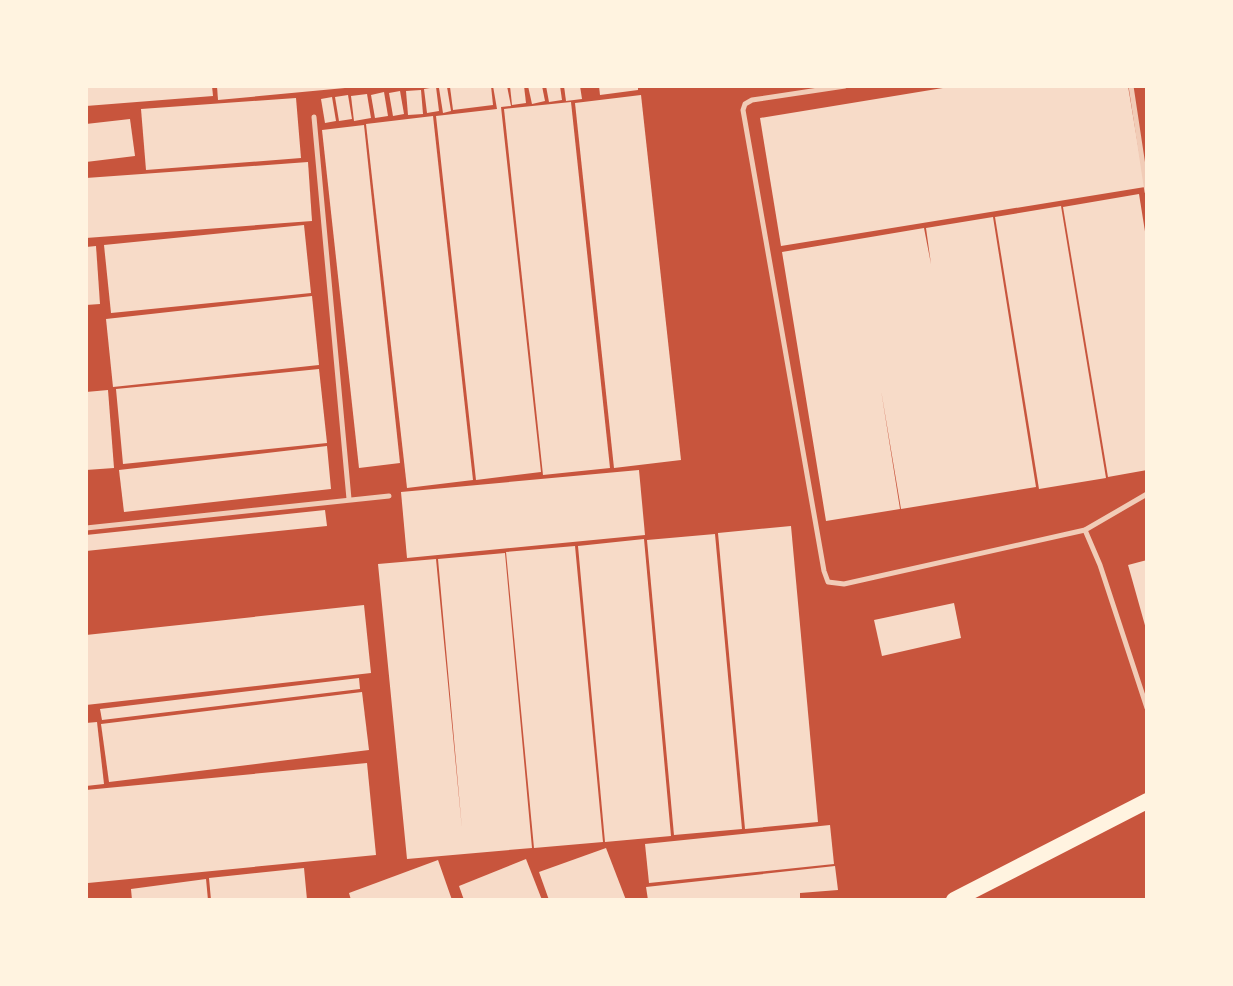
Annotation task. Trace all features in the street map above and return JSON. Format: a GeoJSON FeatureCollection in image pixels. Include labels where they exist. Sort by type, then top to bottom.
{"type":"FeatureCollection","features":[{"type":"Feature","properties":{"kind":"main road"},"geometry":{"type":"LineString","coordinates":[[954,900],[1147,801]]}},
{"type":"Feature","properties":{"kind":"lane"},"geometry":{"type":"LineString","coordinates":[[845,86],[752,100],[745,104],[743,110],[828,582],[844,584],[1085,530],[1147,494]]}},
{"type":"Feature","properties":{"kind":"lane"},"geometry":{"type":"LineString","coordinates":[[1131,86],[1147,192]]}},
{"type":"Feature","properties":{"kind":"lane"},"geometry":{"type":"LineString","coordinates":[[314,117],[349,499]]}},
{"type":"Feature","properties":{"kind":"lane"},"geometry":{"type":"LineString","coordinates":[[86,528],[389,496]]}},
{"type":"Feature","properties":{"kind":"lane"},"geometry":{"type":"LineString","coordinates":[[1085,530],[1100,565],[1147,708]]}},
{"type":"Feature","properties":{"kind":"building"},"geometry":{"type":"Polygon","coordinates":[[[86,86],[212,86],[213,96],[86,106],[86,86]]]}},
{"type":"Feature","properties":{"kind":"building"},"geometry":{"type":"Polygon","coordinates":[[[217,86],[345,86],[345,88],[218,100],[217,86]]]}},
{"type":"Feature","properties":{"kind":"building"},"geometry":{"type":"Polygon","coordinates":[[[491,86],[493,105],[453,110],[450,87],[491,86]]]}},
{"type":"Feature","properties":{"kind":"building"},"geometry":{"type":"Polygon","coordinates":[[[493,86],[507,86],[511,106],[501,107],[541,472],[476,480],[436,116],[497,109],[493,86]]]}},
{"type":"Feature","properties":{"kind":"building"},"geometry":{"type":"Polygon","coordinates":[[[510,86],[524,86],[526,103],[512,105],[510,86]]]}},
{"type":"Feature","properties":{"kind":"building"},"geometry":{"type":"Polygon","coordinates":[[[528,86],[542,86],[545,101],[532,104],[528,86]]]}},
{"type":"Feature","properties":{"kind":"building"},"geometry":{"type":"Polygon","coordinates":[[[546,86],[560,86],[562,100],[549,102],[546,86]]]}},
{"type":"Feature","properties":{"kind":"building"},"geometry":{"type":"Polygon","coordinates":[[[564,86],[580,86],[582,99],[566,101],[564,86]]]}},
{"type":"Feature","properties":{"kind":"building"},"geometry":{"type":"Polygon","coordinates":[[[599,86],[638,86],[638,90],[600,95],[599,86]]]}},
{"type":"Feature","properties":{"kind":"building"},"geometry":{"type":"Polygon","coordinates":[[[955,86],[1128,86],[1145,187],[781,246],[760,118],[955,86]]]}},
{"type":"Feature","properties":{"kind":"building"},"geometry":{"type":"Polygon","coordinates":[[[436,87],[439,111],[427,113],[424,89],[436,87]]]}},
{"type":"Feature","properties":{"kind":"building"},"geometry":{"type":"Polygon","coordinates":[[[447,87],[451,111],[443,113],[439,88],[447,87]]]}},
{"type":"Feature","properties":{"kind":"building"},"geometry":{"type":"Polygon","coordinates":[[[421,90],[423,114],[408,115],[406,91],[421,90]]]}},
{"type":"Feature","properties":{"kind":"building"},"geometry":{"type":"Polygon","coordinates":[[[400,91],[404,114],[393,116],[389,93],[400,91]]]}},
{"type":"Feature","properties":{"kind":"building"},"geometry":{"type":"Polygon","coordinates":[[[384,92],[388,116],[375,118],[371,95],[384,92]]]}},
{"type":"Feature","properties":{"kind":"building"},"geometry":{"type":"Polygon","coordinates":[[[367,94],[371,118],[354,121],[351,96],[367,94]]]}},
{"type":"Feature","properties":{"kind":"building"},"geometry":{"type":"Polygon","coordinates":[[[348,95],[352,119],[339,121],[335,97],[348,95]]]}},
{"type":"Feature","properties":{"kind":"building"},"geometry":{"type":"Polygon","coordinates":[[[641,95],[681,460],[614,468],[575,103],[641,95]]]}},
{"type":"Feature","properties":{"kind":"building"},"geometry":{"type":"Polygon","coordinates":[[[332,97],[336,121],[325,123],[321,99],[332,97]]]}},
{"type":"Feature","properties":{"kind":"building"},"geometry":{"type":"Polygon","coordinates":[[[296,98],[301,158],[146,170],[141,109],[296,98]]]}},
{"type":"Feature","properties":{"kind":"building"},"geometry":{"type":"Polygon","coordinates":[[[571,102],[610,468],[543,475],[504,109],[571,102]]]}},
{"type":"Feature","properties":{"kind":"building"},"geometry":{"type":"Polygon","coordinates":[[[433,116],[473,480],[407,488],[366,124],[433,116]]]}},
{"type":"Feature","properties":{"kind":"building"},"geometry":{"type":"Polygon","coordinates":[[[130,119],[135,156],[86,162],[86,124],[130,119]]]}},
{"type":"Feature","properties":{"kind":"building"},"geometry":{"type":"Polygon","coordinates":[[[364,125],[400,463],[359,468],[322,130],[364,125]]]}},
{"type":"Feature","properties":{"kind":"building"},"geometry":{"type":"Polygon","coordinates":[[[308,162],[312,221],[86,238],[86,178],[308,162]]]}},
{"type":"Feature","properties":{"kind":"building"},"geometry":{"type":"Polygon","coordinates":[[[1139,194],[1147,244],[1147,470],[1108,477],[1063,207],[1139,194]]]}},
{"type":"Feature","properties":{"kind":"building"},"geometry":{"type":"Polygon","coordinates":[[[1061,206],[1106,478],[1039,489],[995,217],[1061,206]]]}},
{"type":"Feature","properties":{"kind":"building"},"geometry":{"type":"Polygon","coordinates":[[[993,217],[1036,487],[901,509],[881,390],[900,509],[826,521],[782,252],[924,228],[931,264],[926,228],[993,217]]]}},
{"type":"Feature","properties":{"kind":"building"},"geometry":{"type":"Polygon","coordinates":[[[304,225],[311,293],[111,313],[104,245],[304,225]]]}},
{"type":"Feature","properties":{"kind":"building"},"geometry":{"type":"Polygon","coordinates":[[[96,246],[100,304],[86,305],[86,247],[96,246]]]}},
{"type":"Feature","properties":{"kind":"building"},"geometry":{"type":"Polygon","coordinates":[[[312,296],[319,365],[113,387],[106,319],[312,296]]]}},
{"type":"Feature","properties":{"kind":"building"},"geometry":{"type":"Polygon","coordinates":[[[319,369],[327,443],[123,464],[116,389],[319,369]]]}},
{"type":"Feature","properties":{"kind":"building"},"geometry":{"type":"Polygon","coordinates":[[[108,390],[114,468],[86,470],[86,392],[108,390]]]}},
{"type":"Feature","properties":{"kind":"building"},"geometry":{"type":"Polygon","coordinates":[[[327,446],[331,489],[124,512],[119,470],[327,446]]]}},
{"type":"Feature","properties":{"kind":"building"},"geometry":{"type":"Polygon","coordinates":[[[639,470],[645,535],[407,558],[401,492],[639,470]]]}},
{"type":"Feature","properties":{"kind":"building"},"geometry":{"type":"Polygon","coordinates":[[[325,510],[327,526],[86,551],[86,535],[325,510]]]}},
{"type":"Feature","properties":{"kind":"building"},"geometry":{"type":"Polygon","coordinates":[[[791,526],[818,822],[745,829],[718,533],[791,526]]]}},
{"type":"Feature","properties":{"kind":"building"},"geometry":{"type":"Polygon","coordinates":[[[715,534],[742,829],[674,835],[647,540],[715,534]]]}},
{"type":"Feature","properties":{"kind":"building"},"geometry":{"type":"Polygon","coordinates":[[[644,539],[671,836],[605,842],[578,546],[644,539]]]}},
{"type":"Feature","properties":{"kind":"building"},"geometry":{"type":"Polygon","coordinates":[[[575,546],[603,842],[534,848],[506,552],[575,546]]]}},
{"type":"Feature","properties":{"kind":"building"},"geometry":{"type":"Polygon","coordinates":[[[505,553],[532,848],[407,859],[378,564],[436,559],[462,829],[438,559],[505,553]]]}},
{"type":"Feature","properties":{"kind":"building"},"geometry":{"type":"Polygon","coordinates":[[[1147,560],[1147,629],[1146,629],[1128,565],[1147,560]]]}},
{"type":"Feature","properties":{"kind":"building"},"geometry":{"type":"Polygon","coordinates":[[[954,603],[961,638],[882,656],[874,620],[954,603]]]}},
{"type":"Feature","properties":{"kind":"building"},"geometry":{"type":"Polygon","coordinates":[[[364,605],[371,673],[86,705],[86,635],[364,605]]]}},
{"type":"Feature","properties":{"kind":"building"},"geometry":{"type":"Polygon","coordinates":[[[359,678],[360,689],[102,720],[100,709],[359,678]]]}},
{"type":"Feature","properties":{"kind":"building"},"geometry":{"type":"Polygon","coordinates":[[[362,692],[369,750],[109,782],[101,724],[362,692]]]}},
{"type":"Feature","properties":{"kind":"building"},"geometry":{"type":"Polygon","coordinates":[[[97,722],[104,784],[86,786],[86,723],[97,722]]]}},
{"type":"Feature","properties":{"kind":"building"},"geometry":{"type":"Polygon","coordinates":[[[367,763],[376,855],[88,883],[86,790],[367,763]]]}},
{"type":"Feature","properties":{"kind":"building"},"geometry":{"type":"Polygon","coordinates":[[[830,825],[834,864],[649,883],[645,844],[830,825]]]}},
{"type":"Feature","properties":{"kind":"building"},"geometry":{"type":"Polygon","coordinates":[[[606,848],[626,900],[549,900],[539,872],[606,848]]]}},
{"type":"Feature","properties":{"kind":"building"},"geometry":{"type":"Polygon","coordinates":[[[526,859],[542,900],[464,900],[459,886],[526,859]]]}},
{"type":"Feature","properties":{"kind":"building"},"geometry":{"type":"Polygon","coordinates":[[[438,860],[452,900],[351,900],[349,893],[438,860]]]}},
{"type":"Feature","properties":{"kind":"building"},"geometry":{"type":"Polygon","coordinates":[[[835,866],[838,890],[800,893],[800,900],[648,900],[646,887],[835,866]]]}},
{"type":"Feature","properties":{"kind":"building"},"geometry":{"type":"Polygon","coordinates":[[[304,868],[307,900],[211,900],[209,878],[304,868]]]}},
{"type":"Feature","properties":{"kind":"building"},"geometry":{"type":"Polygon","coordinates":[[[206,879],[208,900],[132,900],[131,889],[206,879]]]}}]}
